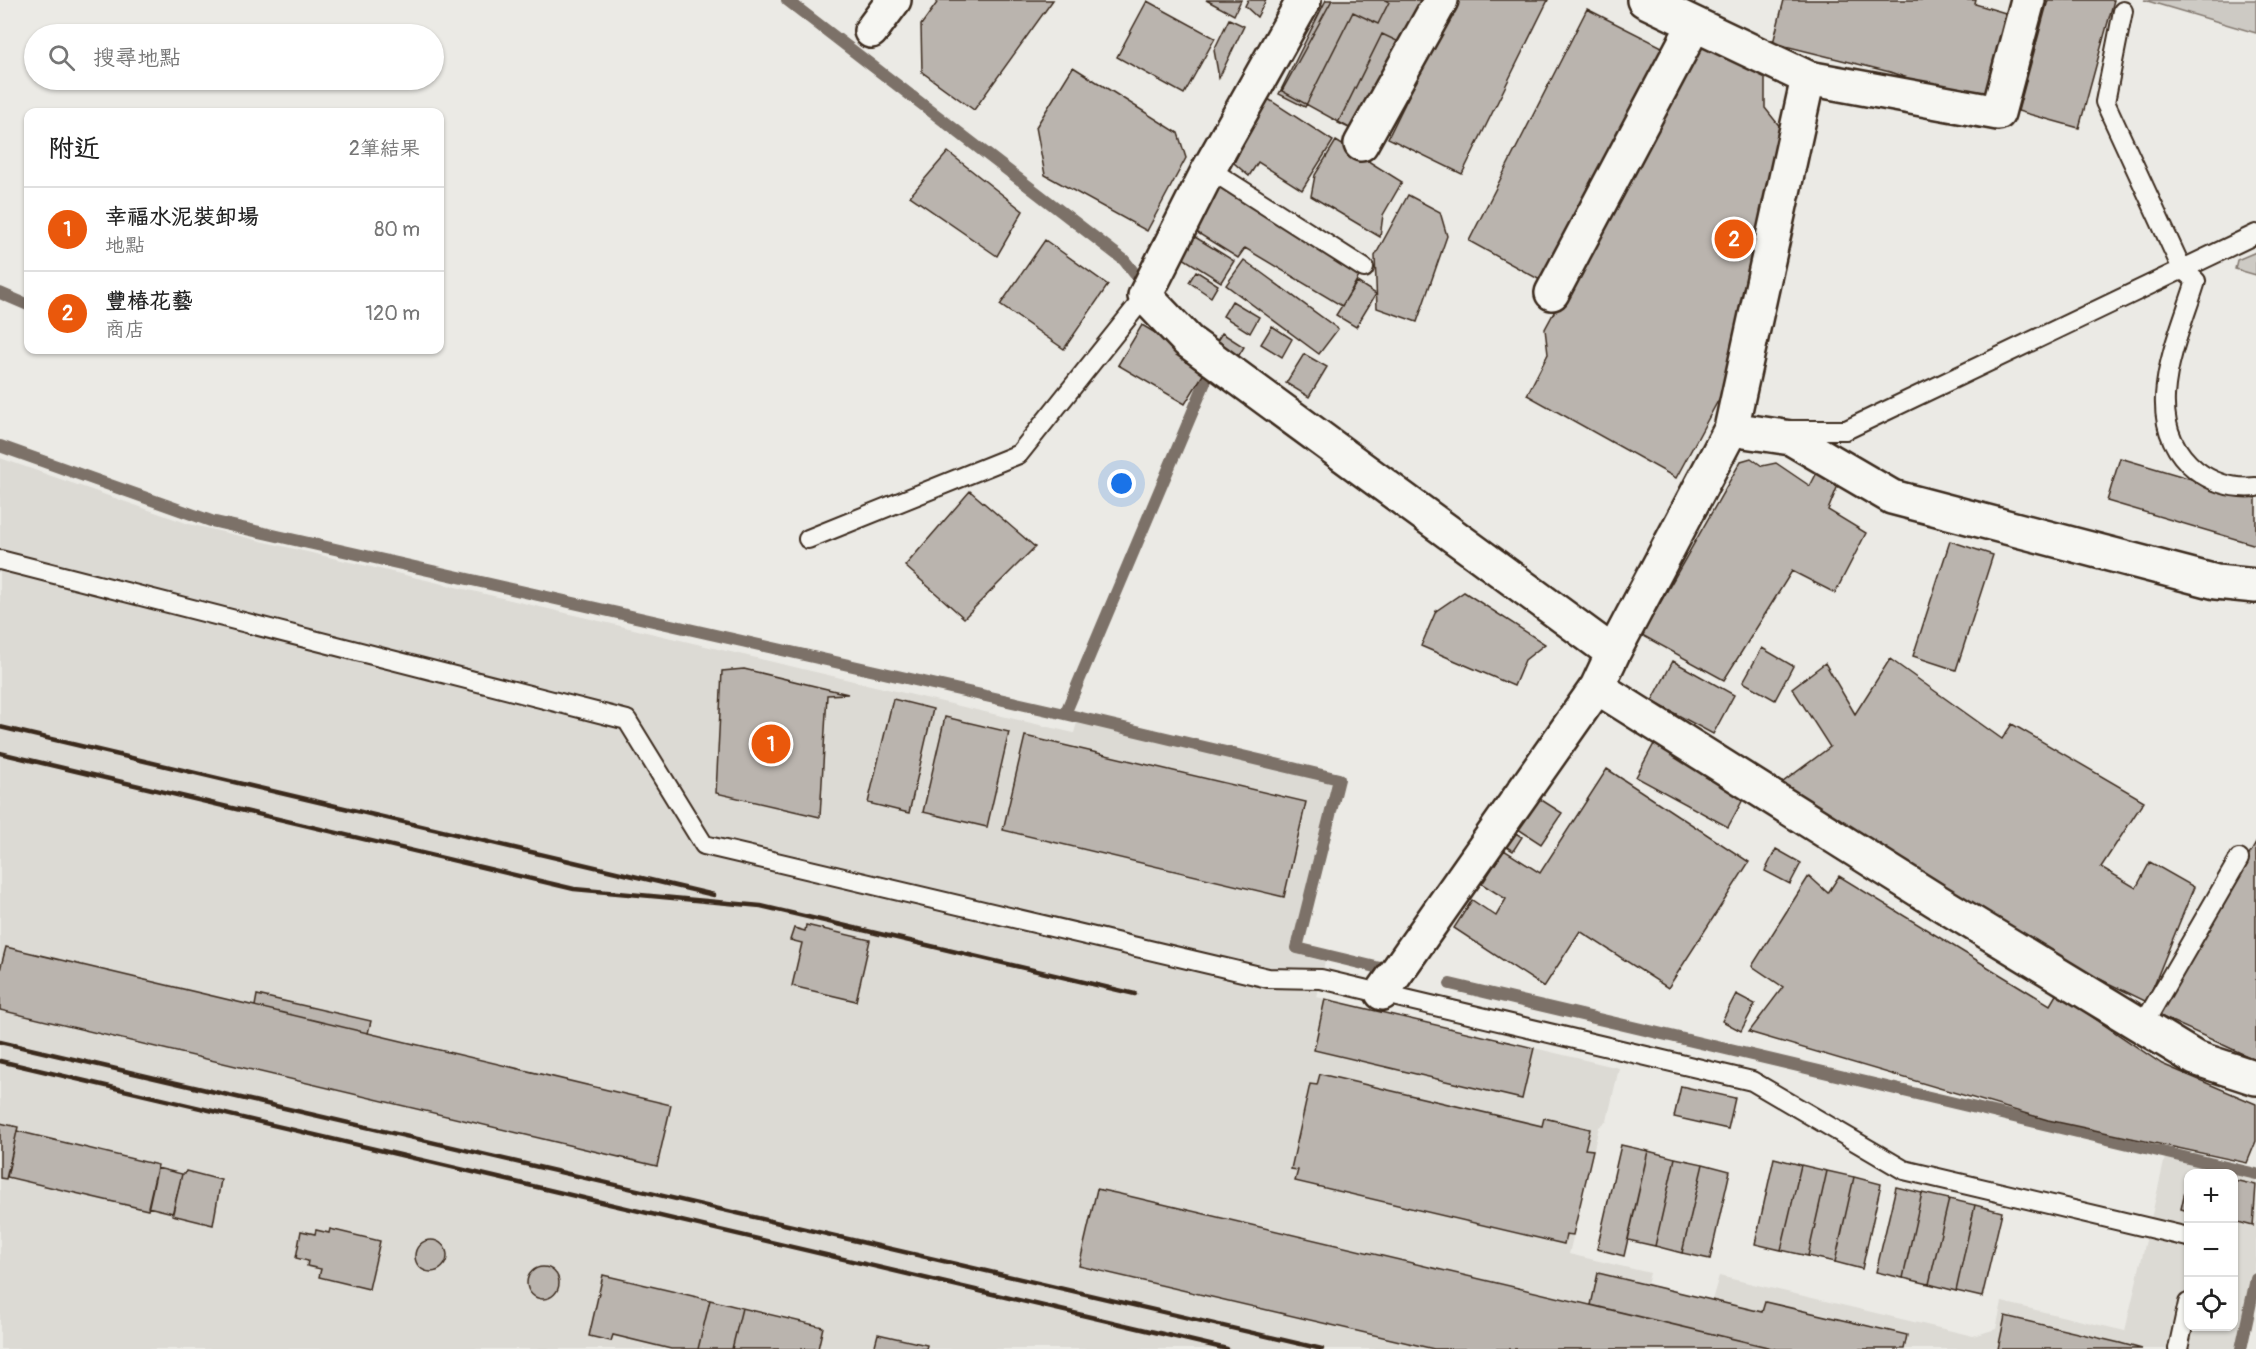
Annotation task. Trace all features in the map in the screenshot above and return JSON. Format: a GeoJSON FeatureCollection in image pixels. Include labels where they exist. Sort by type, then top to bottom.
{"type":"FeatureCollection","features":[{"type":"Feature","properties":{"kind":"street"},"geometry":{"type":"LineString","coordinates":[[871,31],[894,0]]}},
{"type":"Feature","properties":{"kind":"street"},"geometry":{"type":"LineString","coordinates":[[1304,0],[1209,169],[1145,296],[1188,341],[1613,652]]}},
{"type":"Feature","properties":{"kind":"street"},"geometry":{"type":"LineString","coordinates":[[1361,144],[1441,0]]}},
{"type":"Feature","properties":{"kind":"street"},"geometry":{"type":"LineString","coordinates":[[1644,0],[1808,78],[1998,113],[2028,0]]}},
{"type":"Feature","properties":{"kind":"street"},"geometry":{"type":"LineString","coordinates":[[1552,292],[1694,25]]}},
{"type":"Feature","properties":{"kind":"street"},"geometry":{"type":"LineString","coordinates":[[1382,993],[1597,687],[1613,652],[1731,429],[1808,78]]}},
{"type":"Feature","properties":{"kind":"street"},"geometry":{"type":"LineString","coordinates":[[1731,429],[1791,438],[1892,497],[2216,582],[2256,586]]}},
{"type":"Feature","properties":{"kind":"street"},"geometry":{"type":"LineString","coordinates":[[1597,687],[1935,900],[2195,1058],[2256,1078]]}},
{"type":"Feature","properties":{"kind":"lane"},"geometry":{"type":"LineString","coordinates":[[2123,11],[2105,102],[2182,269],[2196,281],[2166,382],[2163,403],[2166,425],[2174,444],[2187,462],[2203,476],[2223,485],[2256,487]]}},
{"type":"Feature","properties":{"kind":"lane"},"geometry":{"type":"LineString","coordinates":[[1209,169],[1364,268]]}},
{"type":"Feature","properties":{"kind":"lane"},"geometry":{"type":"LineString","coordinates":[[1731,429],[1846,430],[2256,234]]}},
{"type":"Feature","properties":{"kind":"lane"},"geometry":{"type":"LineString","coordinates":[[808,539],[1019,454],[1145,296]]}},
{"type":"Feature","properties":{"kind":"lane"},"geometry":{"type":"LineString","coordinates":[[0,560],[627,720],[704,845],[1268,978],[1321,979],[1752,1081],[1904,1170],[2184,1236]]}},
{"type":"Feature","properties":{"kind":"lane"},"geometry":{"type":"LineString","coordinates":[[2143,1025],[2239,859]]}},
{"type":"Feature","properties":{"kind":"lane"},"geometry":{"type":"LineString","coordinates":[[2178,1349],[2184,1321]]}},
{"type":"Feature","properties":{"kind":"shaded area"},"geometry":{"type":"Polygon","coordinates":[[[2144,0],[2256,0],[2256,33],[2144,0]]]}},
{"type":"Feature","properties":{"kind":"shaded area"},"geometry":{"type":"Polygon","coordinates":[[[2256,252],[2256,275],[2235,269],[2237,260],[2256,252]]]}},
{"type":"Feature","properties":{"kind":"shaded area"},"geometry":{"type":"Polygon","coordinates":[[[0,458],[189,524],[1074,733],[1078,719],[1332,779],[1292,953],[1325,961],[1317,997],[1619,1068],[1607,1121],[1599,1127],[1569,1254],[1650,1273],[1647,1285],[1712,1300],[1719,1276],[1973,1336],[1996,1329],[2002,1302],[2125,1331],[2165,1158],[2212,1169],[2184,1169],[2184,1331],[2238,1331],[2238,1176],[2256,1180],[2256,1261],[2236,1349],[0,1349],[0,458]]]}},
{"type":"Feature","properties":{"kind":"building"},"geometry":{"type":"Polygon","coordinates":[[[939,0],[1053,0],[974,110],[922,72],[921,25],[939,0]]]}},
{"type":"Feature","properties":{"kind":"building"},"geometry":{"type":"Polygon","coordinates":[[[1206,0],[1241,0],[1234,15],[1206,0]]]}},
{"type":"Feature","properties":{"kind":"building"},"geometry":{"type":"Polygon","coordinates":[[[1248,0],[1266,0],[1257,17],[1245,6],[1248,0]]]}},
{"type":"Feature","properties":{"kind":"building"},"geometry":{"type":"Polygon","coordinates":[[[1326,0],[1385,0],[1389,2],[1378,24],[1353,12],[1305,107],[1279,94],[1326,0]]]}},
{"type":"Feature","properties":{"kind":"building"},"geometry":{"type":"Polygon","coordinates":[[[1332,0],[1424,0],[1353,130],[1282,91],[1332,0]]]}},
{"type":"Feature","properties":{"kind":"building"},"geometry":{"type":"Polygon","coordinates":[[[1456,0],[1548,0],[1462,174],[1388,138],[1456,0]]]}},
{"type":"Feature","properties":{"kind":"building"},"geometry":{"type":"Polygon","coordinates":[[[1784,0],[1976,0],[1975,4],[2019,17],[1988,106],[1890,72],[1773,43],[1784,0]]]}},
{"type":"Feature","properties":{"kind":"building"},"geometry":{"type":"Polygon","coordinates":[[[2048,0],[2114,0],[2079,128],[2018,111],[2048,0]]]}},
{"type":"Feature","properties":{"kind":"building"},"geometry":{"type":"Polygon","coordinates":[[[1147,1],[1215,38],[1184,94],[1117,57],[1147,1]]]}},
{"type":"Feature","properties":{"kind":"building"},"geometry":{"type":"Polygon","coordinates":[[[1587,9],[1672,52],[1551,286],[1469,241],[1587,9]]]}},
{"type":"Feature","properties":{"kind":"building"},"geometry":{"type":"Polygon","coordinates":[[[1229,19],[1244,26],[1219,78],[1214,50],[1229,19]]]}},
{"type":"Feature","properties":{"kind":"building"},"geometry":{"type":"Polygon","coordinates":[[[1382,34],[1397,41],[1353,130],[1338,123],[1382,34]]]}},
{"type":"Feature","properties":{"kind":"building"},"geometry":{"type":"Polygon","coordinates":[[[1703,36],[1765,69],[1765,108],[1785,133],[1726,386],[1676,478],[1527,395],[1548,354],[1545,329],[1703,36]]]}},
{"type":"Feature","properties":{"kind":"building"},"geometry":{"type":"Polygon","coordinates":[[[1073,67],[1178,133],[1186,158],[1147,231],[1045,175],[1036,127],[1073,67]]]}},
{"type":"Feature","properties":{"kind":"building"},"geometry":{"type":"Polygon","coordinates":[[[1262,95],[1333,141],[1302,190],[1258,162],[1249,176],[1234,163],[1240,151],[1242,127],[1262,95]]]}},
{"type":"Feature","properties":{"kind":"building"},"geometry":{"type":"Polygon","coordinates":[[[1336,141],[1402,182],[1383,215],[1380,237],[1311,196],[1315,175],[1336,141]]]}},
{"type":"Feature","properties":{"kind":"building"},"geometry":{"type":"Polygon","coordinates":[[[948,152],[1023,211],[997,256],[910,196],[948,152]]]}},
{"type":"Feature","properties":{"kind":"building"},"geometry":{"type":"Polygon","coordinates":[[[1215,176],[1364,268],[1342,306],[1245,248],[1238,258],[1185,225],[1215,176]]]}},
{"type":"Feature","properties":{"kind":"building"},"geometry":{"type":"Polygon","coordinates":[[[1408,195],[1440,212],[1447,236],[1417,322],[1377,308],[1375,256],[1408,195]]]}},
{"type":"Feature","properties":{"kind":"building"},"geometry":{"type":"Polygon","coordinates":[[[1187,232],[1234,261],[1221,282],[1175,253],[1187,232]]]}},
{"type":"Feature","properties":{"kind":"building"},"geometry":{"type":"Polygon","coordinates":[[[1045,240],[1108,285],[1064,349],[1000,305],[1045,240]]]}},
{"type":"Feature","properties":{"kind":"building"},"geometry":{"type":"Polygon","coordinates":[[[1244,260],[1338,329],[1319,354],[1226,285],[1244,260]]]}},
{"type":"Feature","properties":{"kind":"building"},"geometry":{"type":"Polygon","coordinates":[[[1196,271],[1218,285],[1211,297],[1189,282],[1196,271]]]}},
{"type":"Feature","properties":{"kind":"building"},"geometry":{"type":"Polygon","coordinates":[[[1357,282],[1376,294],[1356,327],[1336,315],[1357,282]]]}},
{"type":"Feature","properties":{"kind":"building"},"geometry":{"type":"Polygon","coordinates":[[[1232,301],[1259,317],[1250,333],[1223,316],[1232,301]]]}},
{"type":"Feature","properties":{"kind":"building"},"geometry":{"type":"Polygon","coordinates":[[[1142,325],[1177,346],[1204,373],[1185,404],[1118,365],[1142,325]]]}},
{"type":"Feature","properties":{"kind":"building"},"geometry":{"type":"Polygon","coordinates":[[[1272,326],[1292,339],[1282,357],[1261,344],[1272,326]]]}},
{"type":"Feature","properties":{"kind":"building"},"geometry":{"type":"Polygon","coordinates":[[[1222,333],[1244,347],[1236,360],[1213,347],[1222,333]]]}},
{"type":"Feature","properties":{"kind":"building"},"geometry":{"type":"Polygon","coordinates":[[[1304,354],[1327,367],[1309,397],[1286,383],[1304,354]]]}},
{"type":"Feature","properties":{"kind":"building"},"geometry":{"type":"Polygon","coordinates":[[[1751,458],[1762,466],[1776,463],[1810,486],[1822,463],[1843,473],[1828,510],[1866,533],[1835,593],[1792,571],[1724,680],[1642,635],[1741,461],[1751,458]]]}},
{"type":"Feature","properties":{"kind":"building"},"geometry":{"type":"Polygon","coordinates":[[[2120,458],[2256,498],[2256,545],[2107,501],[2120,458]]]}},
{"type":"Feature","properties":{"kind":"building"},"geometry":{"type":"Polygon","coordinates":[[[970,491],[1035,547],[964,618],[905,566],[970,491]]]}},
{"type":"Feature","properties":{"kind":"building"},"geometry":{"type":"Polygon","coordinates":[[[1950,541],[1993,555],[1956,670],[1913,656],[1950,541]]]}},
{"type":"Feature","properties":{"kind":"building"},"geometry":{"type":"Polygon","coordinates":[[[1464,592],[1545,644],[1525,660],[1514,686],[1421,646],[1436,611],[1464,592]]]}},
{"type":"Feature","properties":{"kind":"building"},"geometry":{"type":"Polygon","coordinates":[[[1762,648],[1793,666],[1775,700],[1743,682],[1762,648]]]}},
{"type":"Feature","properties":{"kind":"building"},"geometry":{"type":"Polygon","coordinates":[[[1890,659],[2002,739],[2012,724],[2144,801],[2101,867],[2136,888],[2150,862],[2194,887],[2147,1002],[2038,949],[1771,791],[1830,747],[1792,688],[1825,663],[1855,714],[1890,659]]]}},
{"type":"Feature","properties":{"kind":"building"},"geometry":{"type":"Polygon","coordinates":[[[1673,661],[1734,695],[1713,734],[1652,701],[1673,661]]]}},
{"type":"Feature","properties":{"kind":"building"},"geometry":{"type":"Polygon","coordinates":[[[744,669],[848,694],[827,695],[820,817],[716,793],[722,671],[744,669]]]}},
{"type":"Feature","properties":{"kind":"building"},"geometry":{"type":"Polygon","coordinates":[[[893,699],[933,709],[909,813],[868,803],[893,699]]]}},
{"type":"Feature","properties":{"kind":"building"},"geometry":{"type":"Polygon","coordinates":[[[945,717],[1009,732],[987,827],[923,812],[945,717]]]}},
{"type":"Feature","properties":{"kind":"building"},"geometry":{"type":"Polygon","coordinates":[[[1025,736],[1306,802],[1284,897],[1003,830],[1025,736]]]}},
{"type":"Feature","properties":{"kind":"building"},"geometry":{"type":"Polygon","coordinates":[[[1655,742],[1747,792],[1728,827],[1636,777],[1655,742]]]}},
{"type":"Feature","properties":{"kind":"building"},"geometry":{"type":"Polygon","coordinates":[[[1607,769],[1749,862],[1668,988],[1580,931],[1544,987],[1454,928],[1472,900],[1496,916],[1506,899],[1482,884],[1504,850],[1540,873],[1607,769]]]}},
{"type":"Feature","properties":{"kind":"building"},"geometry":{"type":"Polygon","coordinates":[[[1529,792],[1562,813],[1541,844],[1509,823],[1529,792]]]}},
{"type":"Feature","properties":{"kind":"building"},"geometry":{"type":"Polygon","coordinates":[[[1506,827],[1522,837],[1513,851],[1497,841],[1506,827]]]}},
{"type":"Feature","properties":{"kind":"building"},"geometry":{"type":"Polygon","coordinates":[[[2256,843],[2256,1060],[2158,1015],[2256,843]]]}},
{"type":"Feature","properties":{"kind":"building"},"geometry":{"type":"Polygon","coordinates":[[[1776,849],[1801,863],[1790,884],[1765,871],[1776,849]]]}},
{"type":"Feature","properties":{"kind":"building"},"geometry":{"type":"Polygon","coordinates":[[[1809,876],[1828,893],[1839,876],[2050,1005],[2057,993],[2162,1064],[2256,1104],[2256,1141],[2247,1163],[2048,1120],[1749,1032],[1783,987],[1752,966],[1809,876]]]}},
{"type":"Feature","properties":{"kind":"building"},"geometry":{"type":"Polygon","coordinates":[[[806,925],[870,940],[856,1001],[792,986],[802,943],[790,940],[794,928],[805,931],[806,925]]]}},
{"type":"Feature","properties":{"kind":"building"},"geometry":{"type":"Polygon","coordinates":[[[6,947],[671,1105],[657,1166],[0,1010],[0,970],[6,947]]]}},
{"type":"Feature","properties":{"kind":"building"},"geometry":{"type":"Polygon","coordinates":[[[6,947],[255,1006],[257,995],[371,1021],[368,1033],[671,1105],[657,1166],[0,1010],[0,970],[6,947]]]}},
{"type":"Feature","properties":{"kind":"building"},"geometry":{"type":"Polygon","coordinates":[[[1736,994],[1755,1004],[1741,1031],[1722,1021],[1736,994]]]}},
{"type":"Feature","properties":{"kind":"building"},"geometry":{"type":"Polygon","coordinates":[[[1325,999],[1534,1048],[1522,1099],[1314,1050],[1325,999]]]}},
{"type":"Feature","properties":{"kind":"building"},"geometry":{"type":"Polygon","coordinates":[[[1320,1074],[1542,1126],[1544,1118],[1590,1129],[1585,1149],[1593,1150],[1573,1235],[1566,1234],[1564,1244],[1295,1181],[1298,1170],[1291,1169],[1310,1084],[1317,1085],[1320,1074]]]}},
{"type":"Feature","properties":{"kind":"building"},"geometry":{"type":"Polygon","coordinates":[[[1681,1086],[1735,1098],[1728,1129],[1674,1117],[1681,1086]]]}},
{"type":"Feature","properties":{"kind":"building"},"geometry":{"type":"Polygon","coordinates":[[[0,1123],[18,1127],[6,1179],[0,1178],[0,1123]]]}},
{"type":"Feature","properties":{"kind":"building"},"geometry":{"type":"Polygon","coordinates":[[[17,1131],[158,1165],[148,1210],[7,1177],[17,1131]]]}},
{"type":"Feature","properties":{"kind":"building"},"geometry":{"type":"Polygon","coordinates":[[[1621,1145],[1648,1151],[1624,1256],[1597,1249],[1621,1145]]]}},
{"type":"Feature","properties":{"kind":"building"},"geometry":{"type":"Polygon","coordinates":[[[1648,1151],[1675,1158],[1655,1246],[1628,1240],[1648,1151]]]}},
{"type":"Feature","properties":{"kind":"building"},"geometry":{"type":"Polygon","coordinates":[[[1675,1158],[1703,1164],[1682,1253],[1655,1246],[1675,1158]]]}},
{"type":"Feature","properties":{"kind":"building"},"geometry":{"type":"Polygon","coordinates":[[[1774,1158],[1801,1165],[1781,1250],[1755,1244],[1774,1158]]]}},
{"type":"Feature","properties":{"kind":"building"},"geometry":{"type":"Polygon","coordinates":[[[1703,1164],[1730,1171],[1710,1259],[1682,1253],[1703,1164]]]}},
{"type":"Feature","properties":{"kind":"building"},"geometry":{"type":"Polygon","coordinates":[[[1801,1165],[1827,1171],[1808,1256],[1781,1250],[1801,1165]]]}},
{"type":"Feature","properties":{"kind":"building"},"geometry":{"type":"Polygon","coordinates":[[[157,1168],[182,1174],[173,1213],[148,1207],[157,1168]]]}},
{"type":"Feature","properties":{"kind":"building"},"geometry":{"type":"Polygon","coordinates":[[[186,1171],[221,1180],[213,1225],[172,1215],[182,1174],[186,1171]]]}},
{"type":"Feature","properties":{"kind":"building"},"geometry":{"type":"Polygon","coordinates":[[[1827,1171],[1854,1177],[1835,1262],[1808,1256],[1827,1171]]]}},
{"type":"Feature","properties":{"kind":"building"},"geometry":{"type":"Polygon","coordinates":[[[1854,1177],[1881,1184],[1862,1269],[1835,1262],[1854,1177]]]}},
{"type":"Feature","properties":{"kind":"building"},"geometry":{"type":"Polygon","coordinates":[[[2238,1181],[2256,1185],[2253,1226],[2238,1222],[2238,1181]]]}},
{"type":"Feature","properties":{"kind":"building"},"geometry":{"type":"Polygon","coordinates":[[[1896,1187],[1922,1193],[1903,1278],[1876,1272],[1896,1187]]]}},
{"type":"Feature","properties":{"kind":"building"},"geometry":{"type":"Polygon","coordinates":[[[1097,1189],[1776,1349],[1434,1349],[1079,1266],[1097,1189]]]}},
{"type":"Feature","properties":{"kind":"building"},"geometry":{"type":"Polygon","coordinates":[[[1922,1193],[1949,1199],[1929,1284],[1903,1278],[1922,1193]]]}},
{"type":"Feature","properties":{"kind":"building"},"geometry":{"type":"Polygon","coordinates":[[[1949,1199],[1975,1205],[1956,1291],[1929,1284],[1949,1199]]]}},
{"type":"Feature","properties":{"kind":"building"},"geometry":{"type":"Polygon","coordinates":[[[1975,1205],[2002,1212],[1982,1297],[1956,1291],[1975,1205]]]}},
{"type":"Feature","properties":{"kind":"building"},"geometry":{"type":"Polygon","coordinates":[[[330,1229],[380,1241],[369,1289],[319,1277],[321,1269],[307,1266],[308,1261],[296,1258],[301,1231],[315,1234],[316,1230],[329,1233],[330,1229]]]}},
{"type":"Feature","properties":{"kind":"building"},"geometry":{"type":"Polygon","coordinates":[[[431,1240],[443,1244],[447,1256],[443,1268],[431,1272],[419,1268],[415,1256],[419,1244],[431,1240]]]}},
{"type":"Feature","properties":{"kind":"building"},"geometry":{"type":"Polygon","coordinates":[[[543,1267],[555,1271],[559,1283],[555,1295],[543,1299],[531,1295],[527,1283],[531,1271],[543,1267]]]}},
{"type":"Feature","properties":{"kind":"building"},"geometry":{"type":"Polygon","coordinates":[[[1598,1273],[1762,1312],[1765,1302],[1907,1335],[1904,1349],[1776,1349],[1591,1305],[1598,1273]]]}},
{"type":"Feature","properties":{"kind":"building"},"geometry":{"type":"Polygon","coordinates":[[[603,1275],[710,1300],[698,1349],[671,1349],[613,1335],[611,1341],[589,1336],[603,1275]]]}},
{"type":"Feature","properties":{"kind":"building"},"geometry":{"type":"Polygon","coordinates":[[[710,1300],[742,1308],[732,1349],[698,1349],[710,1300]]]}},
{"type":"Feature","properties":{"kind":"building"},"geometry":{"type":"Polygon","coordinates":[[[742,1308],[823,1327],[818,1349],[732,1349],[742,1308]]]}},
{"type":"Feature","properties":{"kind":"building"},"geometry":{"type":"Polygon","coordinates":[[[2005,1316],[2120,1343],[2142,1349],[1998,1349],[2005,1316]]]}},
{"type":"Feature","properties":{"kind":"building"},"geometry":{"type":"Polygon","coordinates":[[[878,1334],[927,1345],[926,1349],[874,1349],[878,1334]]]}},
{"type":"Feature","properties":{"kind":"waterway"},"geometry":{"type":"LineString","coordinates":[[787,0],[1124,260],[1146,288]]}},
{"type":"Feature","properties":{"kind":"waterway"},"geometry":{"type":"LineString","coordinates":[[0,293],[24,303]]}},
{"type":"Feature","properties":{"kind":"waterway"},"geometry":{"type":"LineString","coordinates":[[1203,364],[1209,373],[1065,714],[1339,779],[1297,948],[1380,968]]}},
{"type":"Feature","properties":{"kind":"waterway"},"geometry":{"type":"LineString","coordinates":[[0,446],[211,521],[1065,714]]}},
{"type":"Feature","properties":{"kind":"waterway"},"geometry":{"type":"LineString","coordinates":[[1450,984],[2256,1174]]}},
{"type":"Feature","properties":{"kind":"waterway"},"geometry":{"type":"LineString","coordinates":[[2241,1349],[2256,1279]]}},
{"type":"Feature","properties":{"kind":"railway"},"geometry":{"type":"LineString","coordinates":[[0,727],[714,895]]}},
{"type":"Feature","properties":{"kind":"railway"},"geometry":{"type":"LineString","coordinates":[[0,753],[574,889],[761,906],[1135,994]]}},
{"type":"Feature","properties":{"kind":"railway"},"geometry":{"type":"LineString","coordinates":[[0,1042],[1322,1349]]}},
{"type":"Feature","properties":{"kind":"railway"},"geometry":{"type":"LineString","coordinates":[[0,1061],[1227,1349]]}},
{"type":"Feature","properties":{"kind":"place","name":"豐椿花藝"},"geometry":{"type":"Point","coordinates":[1734,239]}},
{"type":"Feature","properties":{"kind":"place","name":"幸福水泥裝卸場"},"geometry":{"type":"Point","coordinates":[771,744]}}]}
